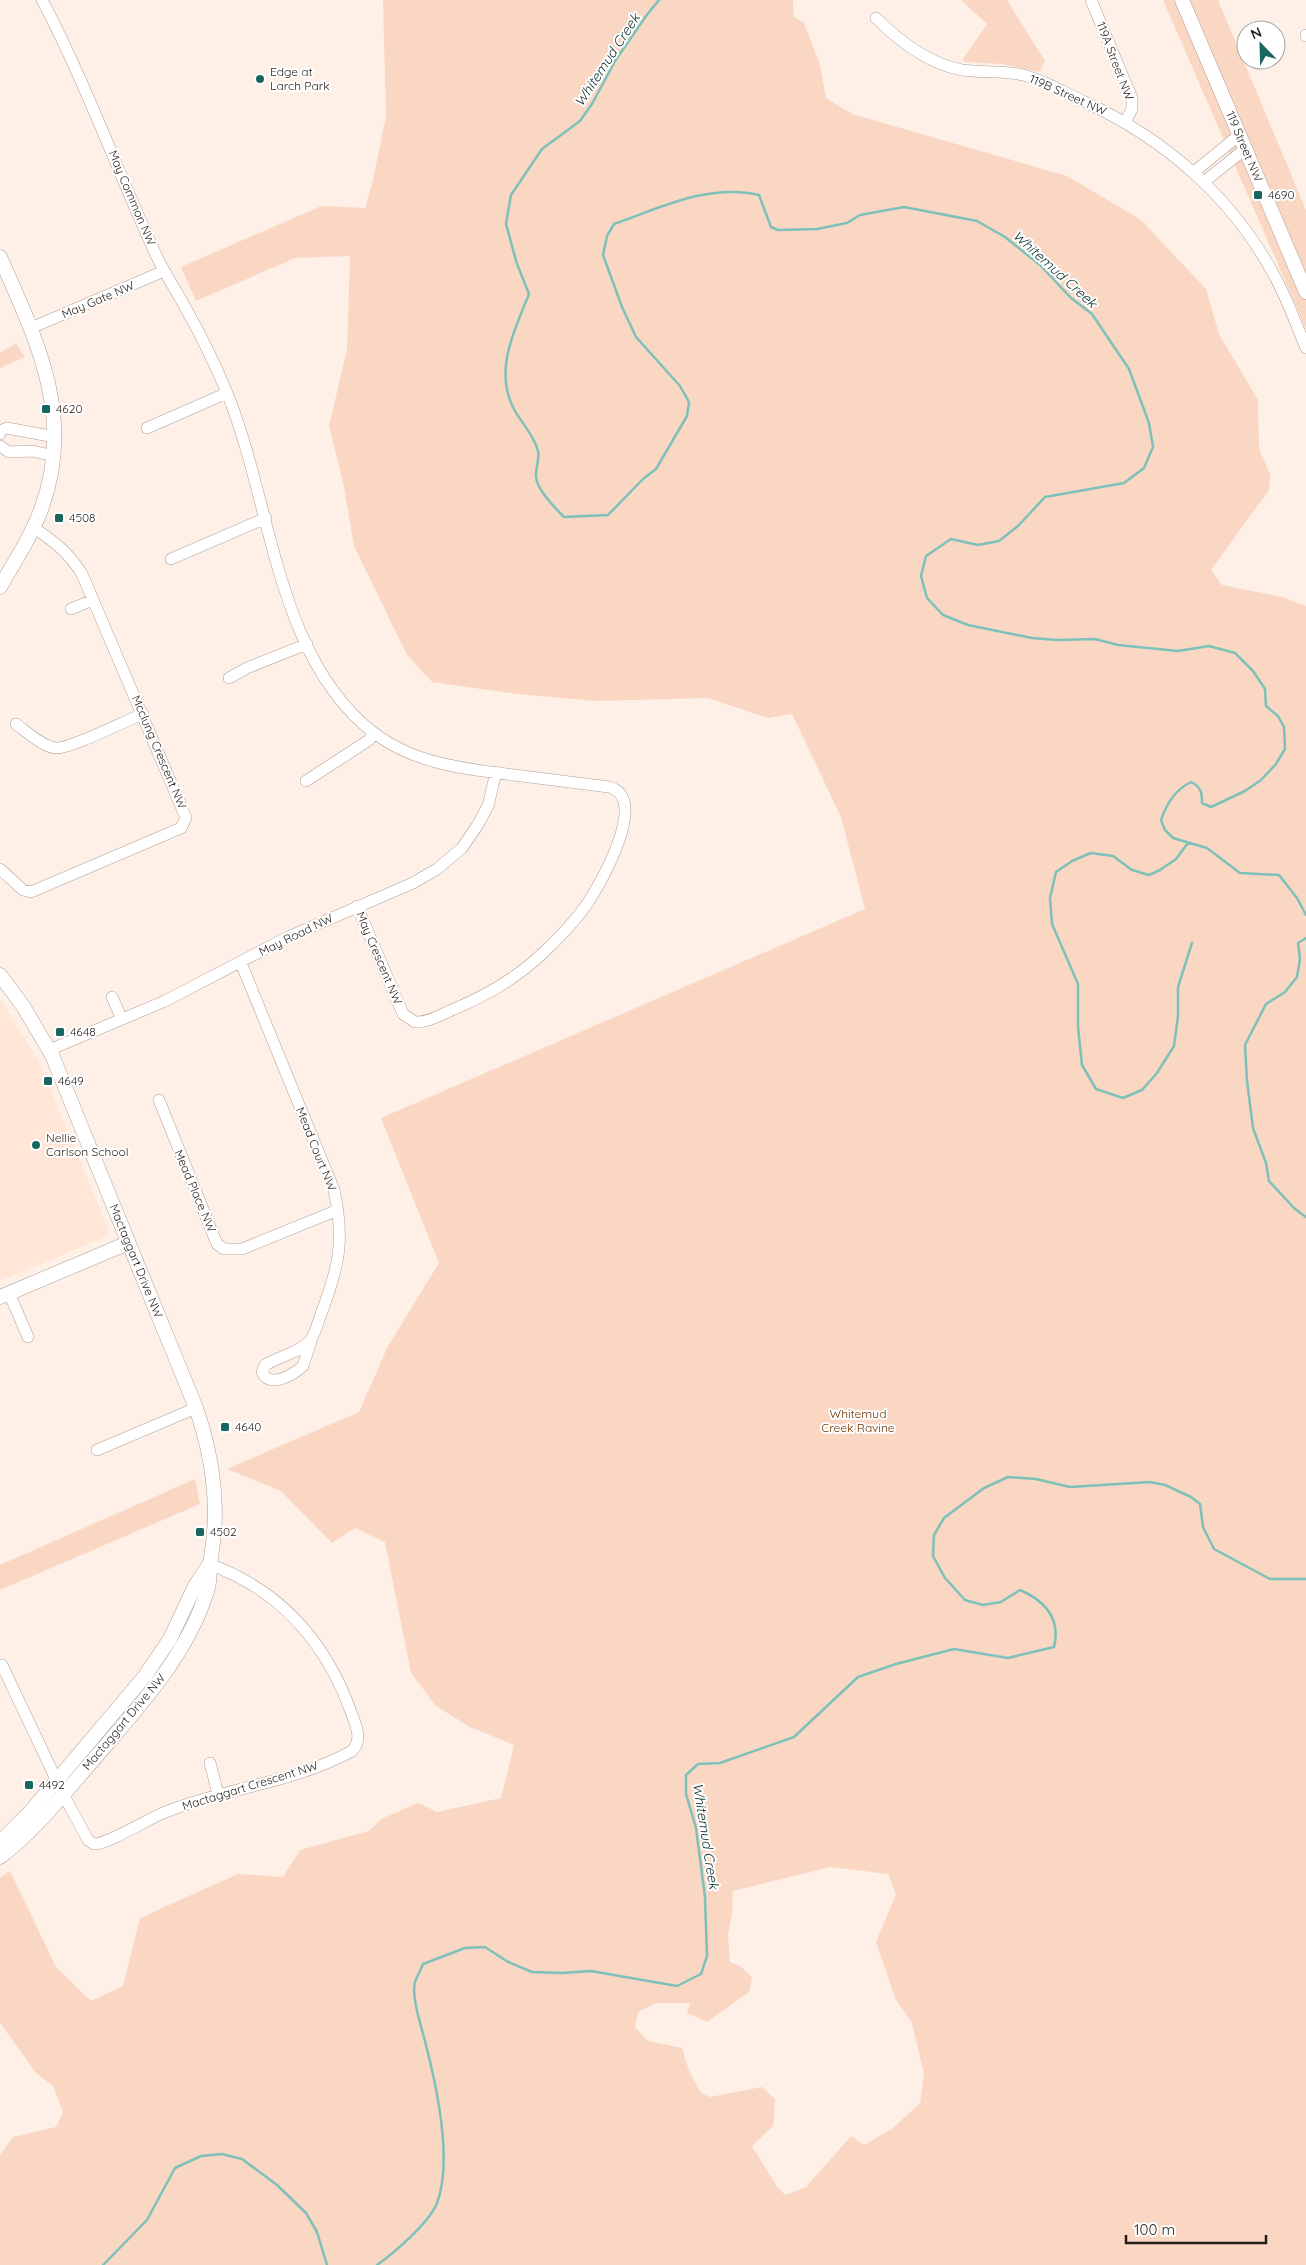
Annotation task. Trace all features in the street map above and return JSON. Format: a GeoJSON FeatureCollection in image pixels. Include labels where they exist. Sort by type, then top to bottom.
{"type":"FeatureCollection","features":[{"type":"Feature","properties":{"kind":"street","name":"May Common NW"},"geometry":{"type":"LineString","coordinates":[[42,0],[67,47],[164,271],[199,332],[227,393],[244,439],[284,587],[307,644],[330,688],[349,711],[374,733],[396,747],[432,762],[496,772]]}},
{"type":"Feature","properties":{"kind":"street","name":"119A Street NW"},"geometry":{"type":"LineString","coordinates":[[1091,0],[1132,98],[1132,109],[1125,122]]}},
{"type":"Feature","properties":{"kind":"street","name":"119 Street NW"},"geometry":{"type":"LineString","coordinates":[[1182,0],[1238,136],[1306,292]]}},
{"type":"Feature","properties":{"kind":"street","name":"119B Street NW"},"geometry":{"type":"LineString","coordinates":[[876,18],[898,40],[938,62],[964,70],[1001,71],[1031,77],[1125,122]]}},
{"type":"Feature","properties":{"kind":"street"},"geometry":{"type":"LineString","coordinates":[[1125,122],[1158,143],[1205,181],[1234,216],[1277,280],[1306,348]]}},
{"type":"Feature","properties":{"kind":"street"},"geometry":{"type":"LineString","coordinates":[[1194,172],[1238,136]]}},
{"type":"Feature","properties":{"kind":"street"},"geometry":{"type":"LineString","coordinates":[[1205,181],[1244,150]]}},
{"type":"Feature","properties":{"kind":"street"},"geometry":{"type":"LineString","coordinates":[[0,257],[42,357],[52,395],[55,437],[54,456],[48,488],[34,528],[1,584]]}},
{"type":"Feature","properties":{"kind":"street","name":"May Gate NW"},"geometry":{"type":"LineString","coordinates":[[31,328],[164,271]]}},
{"type":"Feature","properties":{"kind":"street"},"geometry":{"type":"LineString","coordinates":[[147,428],[227,393]]}},
{"type":"Feature","properties":{"kind":"street"},"geometry":{"type":"LineString","coordinates":[[0,434],[2,430],[7,428],[55,437]]}},
{"type":"Feature","properties":{"kind":"street"},"geometry":{"type":"LineString","coordinates":[[0,446],[10,452],[33,452],[54,456]]}},
{"type":"Feature","properties":{"kind":"street"},"geometry":{"type":"LineString","coordinates":[[171,560],[266,518]]}},
{"type":"Feature","properties":{"kind":"street","name":"Mcclung Crescent NW"},"geometry":{"type":"LineString","coordinates":[[0,869],[24,890],[31,892],[181,828],[186,822],[185,814],[82,574],[70,556],[54,541],[34,528]]}},
{"type":"Feature","properties":{"kind":"street"},"geometry":{"type":"LineString","coordinates":[[71,609],[94,600]]}},
{"type":"Feature","properties":{"kind":"street"},"geometry":{"type":"LineString","coordinates":[[230,678],[247,668],[307,644]]}},
{"type":"Feature","properties":{"kind":"street"},"geometry":{"type":"LineString","coordinates":[[16,724],[43,742],[56,748],[69,745],[143,714]]}},
{"type":"Feature","properties":{"kind":"street"},"geometry":{"type":"LineString","coordinates":[[306,781],[369,740],[374,733]]}},
{"type":"Feature","properties":{"kind":"street","name":"May Road NW"},"geometry":{"type":"LineString","coordinates":[[49,1050],[165,1001],[288,937],[424,877],[455,854],[471,836],[483,815],[496,772]]}},
{"type":"Feature","properties":{"kind":"street","name":"May Crescent NW"},"geometry":{"type":"LineString","coordinates":[[357,906],[401,1010],[406,1017],[415,1022],[430,1020],[486,994],[518,974],[546,951],[580,913],[606,872],[622,828],[626,812],[626,802],[620,792],[609,787],[496,772]]}},
{"type":"Feature","properties":{"kind":"street","name":"Mead Court NW"},"geometry":{"type":"LineString","coordinates":[[241,963],[334,1190],[338,1210],[341,1235],[339,1262],[311,1341]]}},
{"type":"Feature","properties":{"kind":"street","name":"Mactaggart Drive NW"},"geometry":{"type":"LineString","coordinates":[[0,975],[23,1006],[49,1050],[196,1408],[207,1444],[214,1489],[215,1527],[208,1589],[172,1661],[134,1713],[63,1794],[18,1842],[0,1857]]}},
{"type":"Feature","properties":{"kind":"street"},"geometry":{"type":"LineString","coordinates":[[112,997],[122,1019]]}},
{"type":"Feature","properties":{"kind":"street","name":"Mead Place NW"},"geometry":{"type":"LineString","coordinates":[[159,1100],[217,1244],[224,1249],[236,1251],[242,1249],[338,1210]]}},
{"type":"Feature","properties":{"kind":"street"},"geometry":{"type":"LineString","coordinates":[[28,1337],[5,1295],[128,1243]]}},
{"type":"Feature","properties":{"kind":"street"},"geometry":{"type":"LineString","coordinates":[[97,1450],[196,1408]]}},
{"type":"Feature","properties":{"kind":"street","name":"Mactaggart Drive NW"},"geometry":{"type":"LineString","coordinates":[[0,1842],[22,1821],[145,1676],[170,1639],[195,1586],[210,1564]]}},
{"type":"Feature","properties":{"kind":"street","name":"Mactaggart Crescent NW"},"geometry":{"type":"LineString","coordinates":[[2,1665],[56,1781],[88,1840],[94,1844],[98,1844],[162,1813],[218,1794],[313,1768],[352,1751],[358,1739],[354,1720],[334,1672],[306,1630],[282,1606],[251,1583],[231,1572],[210,1564]]}},
{"type":"Feature","properties":{"kind":"street"},"geometry":{"type":"LineString","coordinates":[[210,1763],[218,1794]]}},
{"type":"Feature","properties":{"kind":"shaded area","name":"Nellie Carlson School"},"geometry":{"type":"Polygon","coordinates":[[[0,999],[37,1058],[109,1231],[107,1236],[0,1281],[0,999]]]}},
{"type":"Feature","properties":{"kind":"green space","name":"Whitemud Creek Ravine"},"geometry":{"type":"Polygon","coordinates":[[[383,0],[793,0],[794,17],[804,23],[820,65],[826,98],[852,114],[1067,176],[1140,219],[1206,289],[1219,334],[1258,400],[1259,449],[1270,474],[1269,490],[1211,570],[1222,585],[1282,597],[1306,606],[1306,2265],[0,2265],[0,2155],[13,2137],[56,2127],[63,2112],[53,2086],[36,2073],[0,2023],[0,1878],[10,1871],[56,1967],[91,2001],[123,1986],[140,1918],[238,1874],[283,1877],[300,1850],[369,1831],[381,1819],[418,1803],[437,1812],[501,1798],[514,1745],[470,1727],[436,1706],[411,1673],[385,1542],[355,1528],[332,1543],[281,1491],[227,1469],[359,1412],[388,1346],[439,1263],[381,1118],[865,909],[841,817],[792,714],[768,718],[708,698],[595,701],[518,694],[432,682],[407,655],[354,546],[344,487],[329,426],[347,349],[350,256],[295,258],[196,301],[181,267],[321,206],[365,208],[372,185],[386,116],[383,0]],[[830,1867],[733,1891],[732,1915],[728,1935],[730,1962],[740,1966],[752,1977],[749,1992],[707,2022],[687,2013],[690,2003],[656,2003],[638,2012],[635,2027],[648,2041],[682,2048],[689,2071],[701,2093],[710,2097],[762,2087],[775,2099],[773,2126],[752,2146],[776,2185],[785,2195],[806,2187],[851,2136],[864,2145],[893,2128],[920,2103],[924,2074],[912,2023],[895,1998],[876,1942],[896,1894],[888,1874],[830,1867]]]}},
{"type":"Feature","properties":{"kind":"green space"},"geometry":{"type":"Polygon","coordinates":[[[961,0],[1007,0],[1045,61],[1040,72],[1001,64],[964,62],[963,59],[987,24],[961,0]]]}},
{"type":"Feature","properties":{"kind":"green space"},"geometry":{"type":"Polygon","coordinates":[[[1163,0],[1218,0],[1236,43],[1236,70],[1247,70],[1306,210],[1306,329],[1163,0]]]}},
{"type":"Feature","properties":{"kind":"green space"},"geometry":{"type":"Polygon","coordinates":[[[16,343],[25,357],[0,368],[0,353],[16,343]]]}},
{"type":"Feature","properties":{"kind":"green space"},"geometry":{"type":"Polygon","coordinates":[[[195,1479],[200,1504],[0,1590],[0,1565],[195,1479]]]}},
{"type":"Feature","properties":{"kind":"waterway","name":"Whitemud Creek"},"geometry":{"type":"LineString","coordinates":[[659,0],[615,61],[592,104],[580,121],[542,149],[511,195],[506,224],[517,264],[529,294],[517,322],[508,352],[506,381],[515,411],[536,446],[538,454],[536,477],[543,493],[564,517],[608,515],[643,479],[656,469],[687,416],[689,402],[680,386],[636,337],[622,307],[603,255],[607,236],[614,224],[685,199],[722,192],[759,195],[771,227],[778,230],[817,229],[847,223],[860,215],[904,207],[977,221],[1005,237],[1040,265],[1071,298],[1092,314],[1129,369],[1149,423],[1153,447],[1144,468],[1124,483],[1045,497],[1018,526],[999,541],[978,545],[951,539],[926,556],[921,576],[927,598],[943,615],[968,625],[1032,638],[1057,640],[1095,639],[1118,645],[1178,651],[1209,646],[1235,653],[1253,671],[1265,689],[1266,706],[1278,716],[1284,727],[1285,749],[1276,764],[1261,780],[1245,791],[1211,807],[1202,803],[1202,796],[1197,786],[1191,782],[1185,785],[1172,798],[1161,820],[1165,830],[1173,838],[1207,848],[1240,873],[1279,875],[1297,898],[1306,915]]}},
{"type":"Feature","properties":{"kind":"waterway"},"geometry":{"type":"LineString","coordinates":[[1188,843],[1176,859],[1149,875],[1132,870],[1113,856],[1091,853],[1072,861],[1056,872],[1050,898],[1052,924],[1078,984],[1078,1027],[1082,1065],[1096,1089],[1123,1098],[1142,1090],[1157,1073],[1174,1046],[1178,1016],[1178,987],[1192,943]]}},
{"type":"Feature","properties":{"kind":"waterway","name":"Whitemud Creek"},"geometry":{"type":"LineString","coordinates":[[1306,938],[1298,943],[1300,959],[1297,977],[1285,992],[1266,1004],[1245,1045],[1253,1128],[1266,1163],[1269,1181],[1295,1209],[1306,1217]]}},
{"type":"Feature","properties":{"kind":"waterway","name":"Whitemud Creek"},"geometry":{"type":"LineString","coordinates":[[377,2265],[402,2245],[427,2219],[437,2203],[442,2186],[444,2167],[439,2103],[414,1996],[415,1982],[423,1964],[465,1948],[485,1947],[508,1962],[532,1972],[562,1973],[591,1971],[677,1986],[701,1974],[707,1956],[705,1897],[696,1828],[686,1794],[686,1775],[698,1764],[720,1763],[794,1737],[858,1677],[896,1664],[954,1649],[1008,1658],[1054,1647],[1055,1628],[1053,1620],[1044,1605],[1020,1590],[1001,1602],[983,1605],[965,1600],[945,1578],[933,1556],[934,1535],[944,1518],[984,1488],[1008,1477],[1036,1479],[1070,1487],[1150,1482],[1165,1485],[1191,1497],[1200,1504],[1203,1527],[1214,1549],[1270,1579],[1306,1579]]}},
{"type":"Feature","properties":{"kind":"waterway","name":"Whitemud Creek"},"geometry":{"type":"LineString","coordinates":[[103,2265],[147,2220],[175,2168],[201,2156],[222,2154],[242,2159],[277,2185],[306,2213],[317,2232],[327,2265]]}},
{"type":"Feature","properties":{"kind":"place","name":"Edge at Larch Park"},"geometry":{"type":"Point","coordinates":[260,79]}},
{"type":"Feature","properties":{"kind":"place","name":"4690"},"geometry":{"type":"Point","coordinates":[1258,195]}},
{"type":"Feature","properties":{"kind":"place","name":"4620"},"geometry":{"type":"Point","coordinates":[46,409]}},
{"type":"Feature","properties":{"kind":"place","name":"4508"},"geometry":{"type":"Point","coordinates":[59,518]}},
{"type":"Feature","properties":{"kind":"place","name":"4648"},"geometry":{"type":"Point","coordinates":[60,1032]}},
{"type":"Feature","properties":{"kind":"place","name":"4649"},"geometry":{"type":"Point","coordinates":[48,1081]}},
{"type":"Feature","properties":{"kind":"place","name":"Nellie Carlson School"},"geometry":{"type":"Point","coordinates":[36,1145]}},
{"type":"Feature","properties":{"kind":"place","name":"4640"},"geometry":{"type":"Point","coordinates":[225,1427]}},
{"type":"Feature","properties":{"kind":"place","name":"4502"},"geometry":{"type":"Point","coordinates":[200,1532]}},
{"type":"Feature","properties":{"kind":"place","name":"4492"},"geometry":{"type":"Point","coordinates":[29,1785]}}]}
